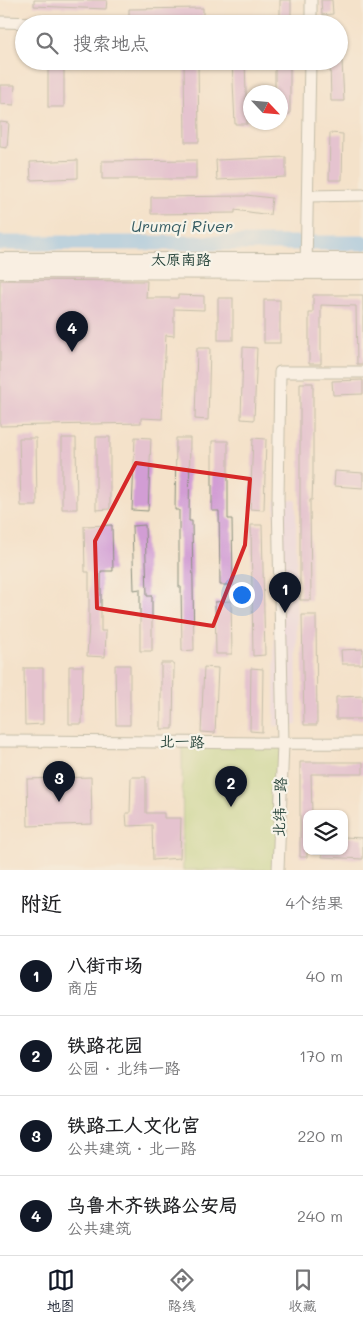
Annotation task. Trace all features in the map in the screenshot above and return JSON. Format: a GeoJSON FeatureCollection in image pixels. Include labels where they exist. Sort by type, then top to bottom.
{"type":"FeatureCollection","features":[{"type":"Feature","properties":{"kind":"main road","name":"太原南路"},"geometry":{"type":"LineString","coordinates":[[0,260],[363,260]]}},
{"type":"Feature","properties":{"kind":"main road"},"geometry":{"type":"LineString","coordinates":[[0,271],[307,261],[363,272]]}},
{"type":"Feature","properties":{"kind":"street"},"geometry":{"type":"LineString","coordinates":[[311,0],[311,15]]}},
{"type":"Feature","properties":{"kind":"street"},"geometry":{"type":"LineString","coordinates":[[0,22],[15,22]]}},
{"type":"Feature","properties":{"kind":"street"},"geometry":{"type":"LineString","coordinates":[[307,261],[310,70]]}},
{"type":"Feature","properties":{"kind":"street"},"geometry":{"type":"LineString","coordinates":[[308,196],[363,195]]}},
{"type":"Feature","properties":{"kind":"street","name":"北纬一路"},"geometry":{"type":"LineString","coordinates":[[278,870],[283,744],[278,498],[280,372],[363,372]]}},
{"type":"Feature","properties":{"kind":"street","name":"北一路"},"geometry":{"type":"LineString","coordinates":[[0,741],[283,744],[363,742]]}},
{"type":"Feature","properties":{"kind":"highlighted area"},"geometry":{"type":"Polygon","coordinates":[[[136,463],[250,479],[245,545],[213,626],[97,608],[95,541],[136,463]]]}},
{"type":"Feature","properties":{"kind":"shaded area"},"geometry":{"type":"Polygon","coordinates":[[[275,500],[296,500],[297,725],[274,726],[275,500]]]}},
{"type":"Feature","properties":{"kind":"green space"},"geometry":{"type":"Polygon","coordinates":[[[182,742],[283,744],[278,870],[183,870],[182,742]]]}},
{"type":"Feature","properties":{"kind":"building"},"geometry":{"type":"Polygon","coordinates":[[[34,0],[107,0],[106,9],[34,6],[34,0]]]}},
{"type":"Feature","properties":{"kind":"building"},"geometry":{"type":"Polygon","coordinates":[[[280,0],[291,0],[291,15],[280,15],[280,0]]]}},
{"type":"Feature","properties":{"kind":"building"},"geometry":{"type":"Polygon","coordinates":[[[321,0],[332,0],[333,14],[322,15],[321,0]]]}},
{"type":"Feature","properties":{"kind":"building"},"geometry":{"type":"Polygon","coordinates":[[[203,8],[203,15],[129,15],[129,9],[203,8]]]}},
{"type":"Feature","properties":{"kind":"building"},"geometry":{"type":"Polygon","coordinates":[[[48,70],[64,70],[64,107],[48,107],[48,70]]]}},
{"type":"Feature","properties":{"kind":"building"},"geometry":{"type":"Polygon","coordinates":[[[184,70],[198,70],[199,142],[185,142],[184,70]]]}},
{"type":"Feature","properties":{"kind":"building"},"geometry":{"type":"Polygon","coordinates":[[[232,70],[245,70],[246,85],[243,85],[243,124],[235,124],[232,70]]]}},
{"type":"Feature","properties":{"kind":"building"},"geometry":{"type":"Polygon","coordinates":[[[275,70],[290,70],[290,114],[288,114],[288,85],[275,85],[275,70]]]}},
{"type":"Feature","properties":{"kind":"building"},"geometry":{"type":"Polygon","coordinates":[[[330,70],[342,70],[344,101],[331,101],[330,70]]]}},
{"type":"Feature","properties":{"kind":"building"},"geometry":{"type":"Polygon","coordinates":[[[0,85],[15,85],[14,105],[0,104],[0,85]]]}},
{"type":"Feature","properties":{"kind":"building"},"geometry":{"type":"Polygon","coordinates":[[[0,122],[9,123],[7,148],[0,147],[0,122]]]}},
{"type":"Feature","properties":{"kind":"building"},"geometry":{"type":"Polygon","coordinates":[[[330,133],[343,134],[342,180],[329,180],[330,133]]]}},
{"type":"Feature","properties":{"kind":"building"},"geometry":{"type":"Polygon","coordinates":[[[286,157],[286,177],[217,180],[216,160],[286,157]]]}},
{"type":"Feature","properties":{"kind":"building"},"geometry":{"type":"Polygon","coordinates":[[[78,160],[78,178],[31,180],[30,162],[78,160]]]}},
{"type":"Feature","properties":{"kind":"building"},"geometry":{"type":"Polygon","coordinates":[[[196,160],[196,179],[102,179],[102,161],[196,160]]]}},
{"type":"Feature","properties":{"kind":"building"},"geometry":{"type":"Polygon","coordinates":[[[246,195],[272,198],[270,215],[235,210],[235,213],[151,214],[151,197],[246,195]]]}},
{"type":"Feature","properties":{"kind":"building"},"geometry":{"type":"Polygon","coordinates":[[[0,280],[147,281],[146,298],[178,298],[178,295],[204,296],[204,310],[174,309],[174,336],[166,335],[162,419],[141,418],[141,423],[0,426],[0,280]]]}},
{"type":"Feature","properties":{"kind":"building"},"geometry":{"type":"Polygon","coordinates":[[[313,295],[363,295],[363,364],[357,364],[356,306],[321,305],[321,364],[309,364],[309,313],[313,313],[313,295]]]}},
{"type":"Feature","properties":{"kind":"building"},"geometry":{"type":"Polygon","coordinates":[[[218,298],[233,298],[233,340],[218,340],[218,298]]]}},
{"type":"Feature","properties":{"kind":"building"},"geometry":{"type":"Polygon","coordinates":[[[264,300],[280,300],[280,343],[264,343],[264,300]]]}},
{"type":"Feature","properties":{"kind":"building"},"geometry":{"type":"Polygon","coordinates":[[[243,347],[257,348],[254,420],[241,419],[243,347]]]}},
{"type":"Feature","properties":{"kind":"building"},"geometry":{"type":"Polygon","coordinates":[[[197,348],[210,348],[208,420],[195,419],[197,348]]]}},
{"type":"Feature","properties":{"kind":"building"},"geometry":{"type":"Polygon","coordinates":[[[363,380],[363,394],[333,395],[332,381],[363,380]]]}},
{"type":"Feature","properties":{"kind":"building"},"geometry":{"type":"Polygon","coordinates":[[[300,383],[313,383],[313,476],[312,500],[310,500],[311,600],[300,600],[300,383]]]}},
{"type":"Feature","properties":{"kind":"building"},"geometry":{"type":"Polygon","coordinates":[[[96,437],[110,437],[110,509],[96,510],[96,437]]]}},
{"type":"Feature","properties":{"kind":"building"},"geometry":{"type":"Polygon","coordinates":[[[135,437],[151,438],[148,511],[132,510],[135,437]]]}},
{"type":"Feature","properties":{"kind":"building"},"geometry":{"type":"Polygon","coordinates":[[[19,438],[36,438],[37,506],[21,506],[19,438]]]}},
{"type":"Feature","properties":{"kind":"building"},"geometry":{"type":"Polygon","coordinates":[[[62,438],[76,438],[77,509],[62,509],[62,438]]]}},
{"type":"Feature","properties":{"kind":"building"},"geometry":{"type":"Polygon","coordinates":[[[176,438],[190,438],[189,521],[192,521],[194,650],[182,651],[181,587],[179,587],[179,510],[175,510],[176,438]]]}},
{"type":"Feature","properties":{"kind":"building"},"geometry":{"type":"Polygon","coordinates":[[[253,438],[266,439],[264,510],[250,509],[253,438]]]}},
{"type":"Feature","properties":{"kind":"building"},"geometry":{"type":"Polygon","coordinates":[[[212,441],[228,441],[228,519],[232,519],[233,585],[220,585],[219,511],[212,511],[212,441]]]}},
{"type":"Feature","properties":{"kind":"building"},"geometry":{"type":"Polygon","coordinates":[[[335,471],[363,473],[363,488],[334,486],[335,471]]]}},
{"type":"Feature","properties":{"kind":"building"},"geometry":{"type":"Polygon","coordinates":[[[112,525],[113,571],[101,571],[101,631],[106,631],[105,657],[87,656],[89,572],[85,572],[84,526],[112,525]]]}},
{"type":"Feature","properties":{"kind":"building"},"geometry":{"type":"Polygon","coordinates":[[[145,525],[147,596],[152,596],[152,651],[140,651],[140,589],[134,590],[132,526],[145,525]]]}},
{"type":"Feature","properties":{"kind":"building"},"geometry":{"type":"Polygon","coordinates":[[[251,525],[262,525],[265,655],[253,656],[251,525]]]}},
{"type":"Feature","properties":{"kind":"building"},"geometry":{"type":"Polygon","coordinates":[[[231,601],[232,654],[216,654],[215,602],[231,601]]]}},
{"type":"Feature","properties":{"kind":"building"},"geometry":{"type":"Polygon","coordinates":[[[302,615],[316,615],[317,725],[304,725],[302,615]]]}},
{"type":"Feature","properties":{"kind":"building"},"geometry":{"type":"Polygon","coordinates":[[[363,649],[363,664],[342,664],[341,650],[363,649]]]}},
{"type":"Feature","properties":{"kind":"building"},"geometry":{"type":"Polygon","coordinates":[[[161,663],[173,663],[174,665],[173,729],[161,729],[161,663]]]}},
{"type":"Feature","properties":{"kind":"building"},"geometry":{"type":"Polygon","coordinates":[[[115,665],[130,665],[130,725],[116,725],[115,665]]]}},
{"type":"Feature","properties":{"kind":"building"},"geometry":{"type":"Polygon","coordinates":[[[69,666],[83,666],[82,724],[69,724],[69,666]]]}},
{"type":"Feature","properties":{"kind":"building"},"geometry":{"type":"Polygon","coordinates":[[[204,667],[218,668],[215,733],[201,732],[204,667]]]}},
{"type":"Feature","properties":{"kind":"building"},"geometry":{"type":"Polygon","coordinates":[[[24,668],[43,668],[43,724],[25,725],[24,668]]]}},
{"type":"Feature","properties":{"kind":"building"},"geometry":{"type":"Polygon","coordinates":[[[251,668],[263,669],[262,732],[250,731],[251,668]]]}},
{"type":"Feature","properties":{"kind":"building"},"geometry":{"type":"Polygon","coordinates":[[[363,696],[363,719],[336,719],[336,697],[363,696]]]}},
{"type":"Feature","properties":{"kind":"building"},"geometry":{"type":"Polygon","coordinates":[[[300,762],[363,762],[363,774],[311,774],[312,810],[303,810],[303,855],[307,855],[307,857],[300,857],[300,762]]]}},
{"type":"Feature","properties":{"kind":"building"},"geometry":{"type":"Polygon","coordinates":[[[91,777],[92,824],[28,826],[27,779],[91,777]]]}},
{"type":"Feature","properties":{"kind":"building"},"geometry":{"type":"Polygon","coordinates":[[[131,777],[146,777],[146,813],[164,813],[164,818],[181,818],[180,858],[153,860],[152,825],[127,826],[126,813],[130,813],[131,777]]]}},
{"type":"Feature","properties":{"kind":"building"},"geometry":{"type":"Polygon","coordinates":[[[348,837],[363,838],[363,859],[322,857],[322,855],[348,855],[348,837]]]}},
{"type":"Feature","properties":{"kind":"waterway","name":"Urumqi River"},"geometry":{"type":"LineString","coordinates":[[0,243],[363,243]]}},
{"type":"Feature","properties":{"kind":"place","name":"乌鲁木齐铁路公安局"},"geometry":{"type":"Point","coordinates":[72,352]}},
{"type":"Feature","properties":{"kind":"place","name":"八街市场"},"geometry":{"type":"Point","coordinates":[285,613]}},
{"type":"Feature","properties":{"kind":"place","name":"铁路工人文化宫"},"geometry":{"type":"Point","coordinates":[59,802]}},
{"type":"Feature","properties":{"kind":"place","name":"铁路花园"},"geometry":{"type":"Point","coordinates":[231,807]}}]}
